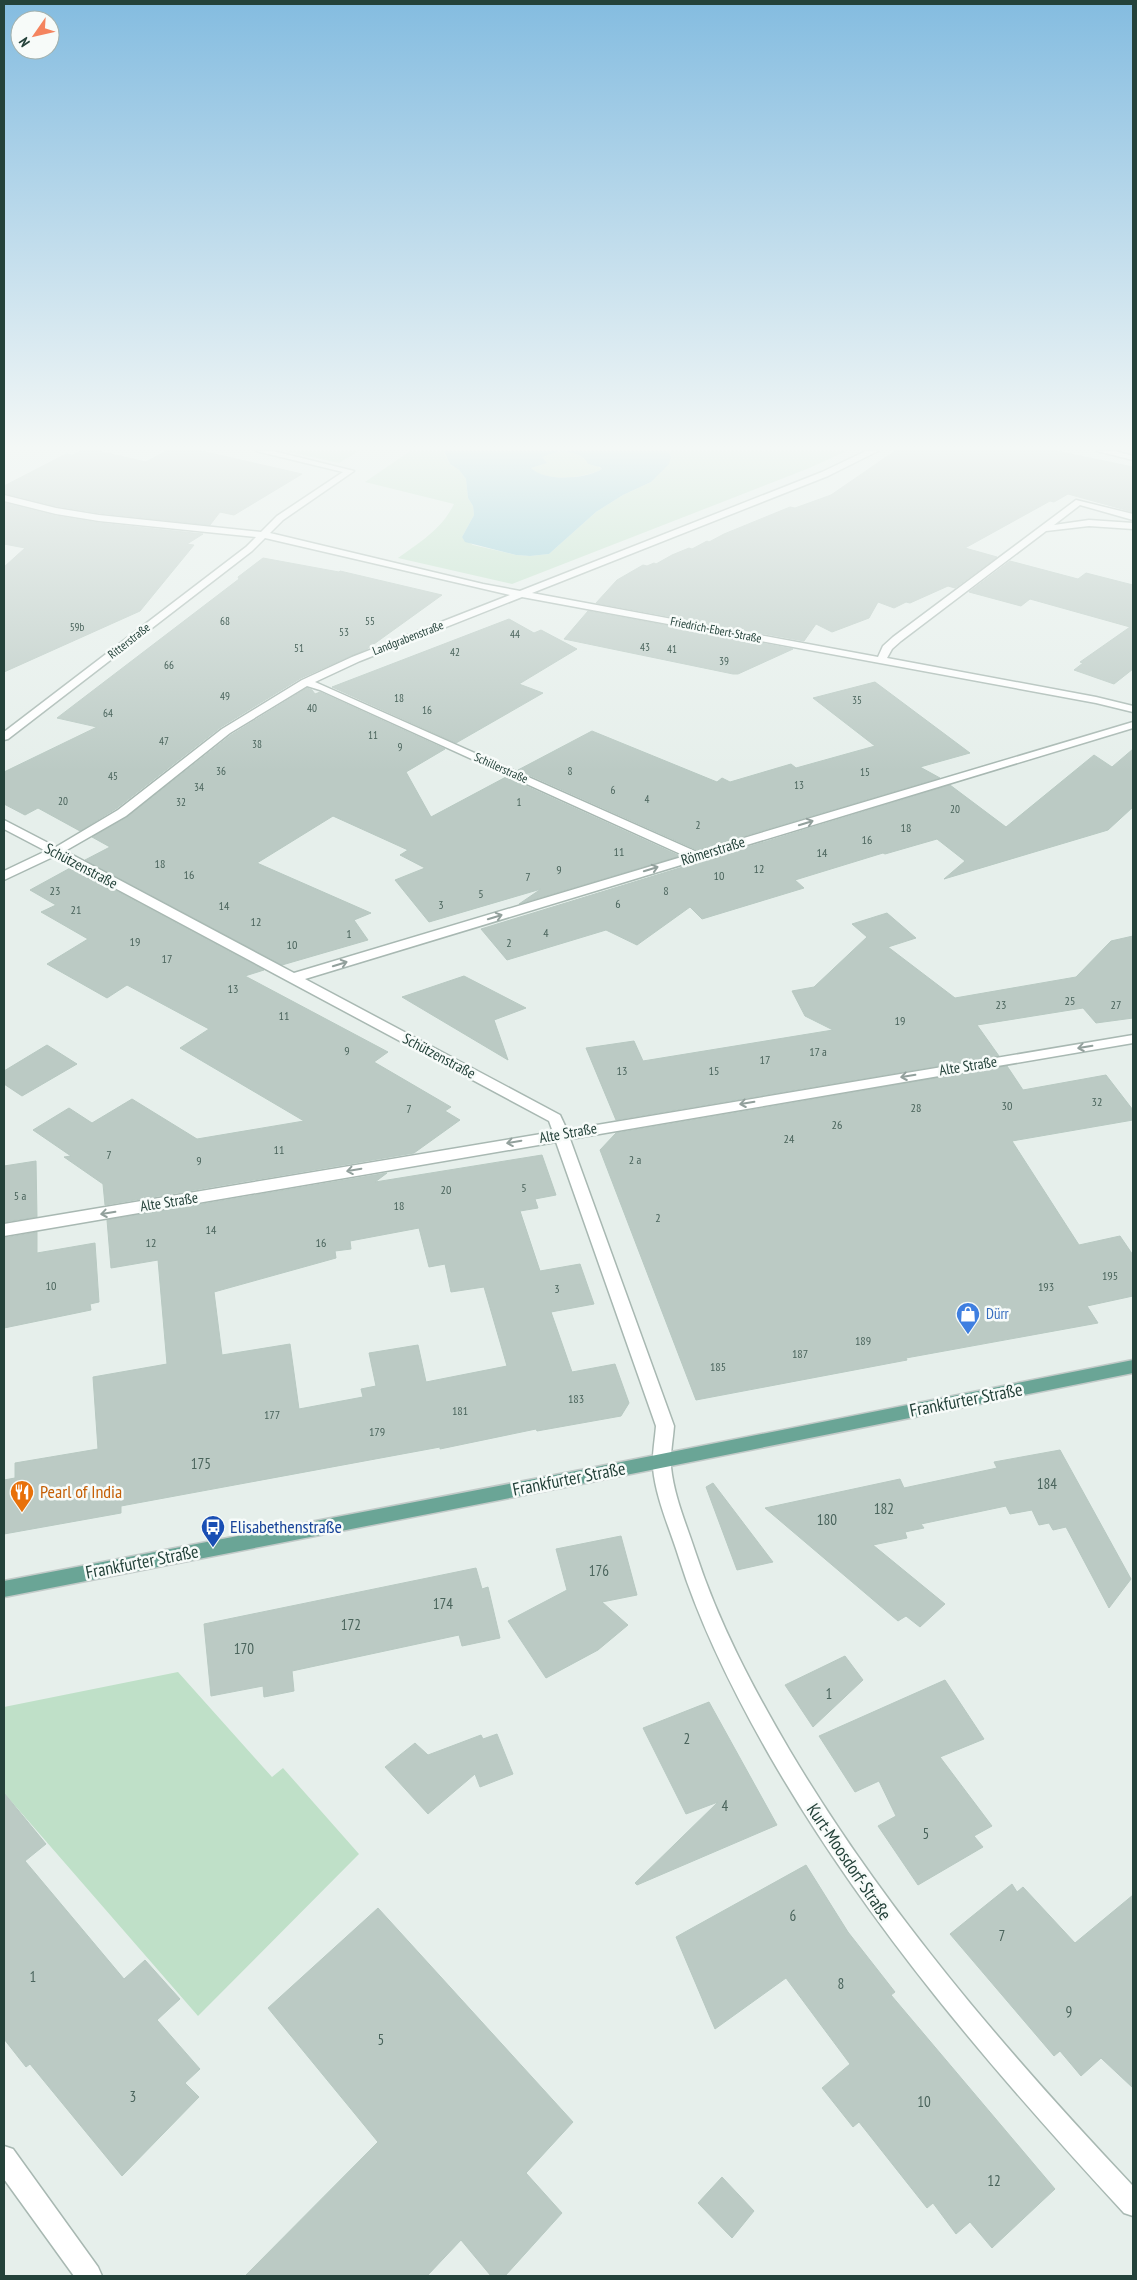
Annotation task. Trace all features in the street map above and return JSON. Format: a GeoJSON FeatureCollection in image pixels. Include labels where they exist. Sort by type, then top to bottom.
{"type":"FeatureCollection","features":[{"type":"Feature","properties":{"kind":"main road","name":"Frankfurter Straße"},"geometry":{"type":"LineString","coordinates":[[4,1589],[1133,1366]]}},
{"type":"Feature","properties":{"kind":"street","name":"Ritterstraße"},"geometry":{"type":"LineString","coordinates":[[4,737],[235,557]]}},
{"type":"Feature","properties":{"kind":"street","name":"Friedrich-Ebert-Straße"},"geometry":{"type":"LineString","coordinates":[[358,557],[483,587],[1096,700],[1133,709]]}},
{"type":"Feature","properties":{"kind":"street","name":"Landgrabenstraße"},"geometry":{"type":"LineString","coordinates":[[4,876],[55,852],[122,813],[226,731],[259,709],[306,682],[356,659],[614,557]]}},
{"type":"Feature","properties":{"kind":"street"},"geometry":{"type":"LineString","coordinates":[[881,661],[887,648],[897,639],[1004,557]]}},
{"type":"Feature","properties":{"kind":"street","name":"Schillerstraße"},"geometry":{"type":"LineString","coordinates":[[306,682],[694,856]]}},
{"type":"Feature","properties":{"kind":"street","name":"Römerstraße"},"geometry":{"type":"LineString","coordinates":[[293,978],[1133,725]]}},
{"type":"Feature","properties":{"kind":"street","name":"Schützenstraße"},"geometry":{"type":"LineString","coordinates":[[4,824],[555,1118],[665,1426],[662,1460]]}},
{"type":"Feature","properties":{"kind":"street","name":"Alte Straße"},"geometry":{"type":"LineString","coordinates":[[4,1230],[562,1134],[1133,1039]]}},
{"type":"Feature","properties":{"kind":"street","name":"Kurt-Moosdorf-Straße"},"geometry":{"type":"LineString","coordinates":[[662,1460],[668,1492],[702,1601],[745,1691],[824,1828],[884,1915],[937,1983],[1054,2121],[1133,2204]]}},
{"type":"Feature","properties":{"kind":"street"},"geometry":{"type":"LineString","coordinates":[[4,2158],[89,2276]]}},
{"type":"Feature","properties":{"kind":"green space"},"geometry":{"type":"Polygon","coordinates":[[[399,557],[580,557],[512,584],[399,557]]]}},
{"type":"Feature","properties":{"kind":"green space"},"geometry":{"type":"Polygon","coordinates":[[[178,1672],[272,1777],[283,1768],[359,1854],[198,2016],[4,1793],[4,1707],[178,1672]]]}},
{"type":"Feature","properties":{"kind":"building"},"geometry":{"type":"Polygon","coordinates":[[[15,557],[184,557],[140,611],[4,672],[4,567],[15,557]]]}},
{"type":"Feature","properties":{"kind":"building"},"geometry":{"type":"Polygon","coordinates":[[[668,557],[996,557],[955,588],[948,586],[894,608],[878,602],[869,618],[832,632],[816,624],[804,641],[596,603],[617,580],[643,565],[656,564],[668,557]]]}},
{"type":"Feature","properties":{"kind":"building"},"geometry":{"type":"Polygon","coordinates":[[[263,558],[340,571],[442,595],[367,649],[301,678],[221,727],[117,808],[80,831],[38,808],[25,815],[4,804],[4,772],[97,727],[57,718],[239,579],[238,577],[263,558]]]}},
{"type":"Feature","properties":{"kind":"building"},"geometry":{"type":"Polygon","coordinates":[[[1010,561],[1078,579],[1086,573],[1133,585],[1133,669],[1114,684],[1074,670],[1083,663],[1080,662],[1130,627],[1030,599],[1021,606],[969,592],[1010,561]]]}},
{"type":"Feature","properties":{"kind":"building"},"geometry":{"type":"Polygon","coordinates":[[[588,611],[793,649],[738,674],[733,674],[564,639],[588,611]]]}},
{"type":"Feature","properties":{"kind":"building"},"geometry":{"type":"Polygon","coordinates":[[[509,619],[534,633],[541,630],[577,649],[519,684],[543,693],[456,743],[332,687],[509,619]]]}},
{"type":"Feature","properties":{"kind":"building"},"geometry":{"type":"Polygon","coordinates":[[[875,682],[970,753],[920,767],[940,778],[697,850],[518,770],[592,731],[717,782],[722,778],[730,782],[791,764],[796,768],[875,746],[813,698],[875,682]]]}},
{"type":"Feature","properties":{"kind":"building"},"geometry":{"type":"Polygon","coordinates":[[[307,688],[315,694],[320,692],[445,749],[406,772],[431,817],[506,777],[680,856],[519,904],[541,889],[429,922],[395,880],[425,868],[400,855],[408,850],[333,816],[257,863],[371,913],[354,920],[368,940],[282,965],[85,860],[110,847],[92,837],[127,817],[231,735],[307,688]]]}},
{"type":"Feature","properties":{"kind":"building"},"geometry":{"type":"Polygon","coordinates":[[[1133,749],[1133,807],[1108,830],[944,879],[965,861],[937,839],[883,853],[795,880],[804,888],[702,919],[690,907],[637,945],[606,930],[507,960],[481,929],[950,785],[1006,827],[1094,755],[1112,767],[1133,749]]]}},
{"type":"Feature","properties":{"kind":"building"},"geometry":{"type":"Polygon","coordinates":[[[72,867],[264,970],[245,976],[388,1052],[374,1062],[451,1107],[445,1111],[460,1120],[414,1153],[105,1205],[103,1184],[64,1157],[71,1156],[33,1130],[69,1108],[92,1123],[132,1099],[197,1139],[304,1121],[180,1048],[209,1029],[127,985],[107,998],[47,964],[88,939],[41,912],[56,905],[30,890],[72,867]]]}},
{"type":"Feature","properties":{"kind":"building"},"geometry":{"type":"Polygon","coordinates":[[[887,913],[916,938],[888,947],[955,998],[1076,977],[1111,941],[1133,936],[1133,1018],[1096,1023],[1083,1008],[977,1025],[999,1056],[616,1120],[586,1048],[634,1041],[643,1061],[833,1030],[805,1016],[792,991],[814,987],[867,937],[852,924],[887,913]]]}},
{"type":"Feature","properties":{"kind":"building"},"geometry":{"type":"Polygon","coordinates":[[[464,976],[526,1008],[494,1020],[508,1060],[402,997],[464,976]]]}},
{"type":"Feature","properties":{"kind":"building"},"geometry":{"type":"Polygon","coordinates":[[[47,1045],[77,1064],[22,1096],[4,1084],[4,1071],[47,1045]]]}},
{"type":"Feature","properties":{"kind":"building"},"geometry":{"type":"Polygon","coordinates":[[[1007,1066],[1023,1090],[1106,1075],[1133,1110],[1133,1120],[1012,1141],[1079,1245],[1120,1236],[1133,1255],[1133,1296],[1087,1306],[1098,1323],[906,1358],[907,1360],[696,1400],[600,1150],[616,1133],[1007,1066]]]}},
{"type":"Feature","properties":{"kind":"building"},"geometry":{"type":"Polygon","coordinates":[[[542,1155],[556,1195],[535,1199],[538,1208],[520,1211],[540,1271],[580,1264],[594,1304],[551,1312],[572,1372],[615,1364],[629,1403],[621,1416],[537,1431],[536,1429],[440,1449],[440,1447],[121,1506],[121,1513],[4,1534],[4,1480],[15,1478],[15,1463],[98,1449],[93,1377],[167,1364],[158,1260],[111,1268],[107,1220],[387,1173],[375,1182],[542,1155]],[[419,1228],[350,1241],[351,1249],[335,1251],[336,1258],[214,1292],[222,1355],[290,1344],[299,1409],[363,1397],[361,1389],[376,1386],[369,1353],[418,1345],[426,1382],[507,1366],[484,1287],[451,1292],[445,1264],[429,1267],[419,1228]]]}},
{"type":"Feature","properties":{"kind":"building"},"geometry":{"type":"Polygon","coordinates":[[[36,1161],[37,1217],[4,1222],[4,1166],[36,1161]]]}},
{"type":"Feature","properties":{"kind":"building"},"geometry":{"type":"Polygon","coordinates":[[[37,1232],[37,1253],[95,1243],[99,1302],[90,1304],[91,1310],[4,1328],[4,1238],[37,1232]]]}},
{"type":"Feature","properties":{"kind":"building"},"geometry":{"type":"Polygon","coordinates":[[[1060,1450],[1131,1579],[1109,1608],[1066,1527],[1053,1530],[1049,1523],[1039,1525],[1032,1510],[1010,1514],[1006,1506],[921,1524],[924,1528],[905,1532],[907,1538],[873,1545],[945,1604],[920,1627],[906,1616],[898,1621],[765,1508],[900,1479],[904,1488],[997,1468],[994,1462],[1060,1450]]]}},
{"type":"Feature","properties":{"kind":"building"},"geometry":{"type":"Polygon","coordinates":[[[713,1483],[773,1562],[737,1570],[706,1487],[713,1483]]]}},
{"type":"Feature","properties":{"kind":"building"},"geometry":{"type":"Polygon","coordinates":[[[621,1536],[637,1595],[602,1602],[628,1625],[598,1650],[546,1678],[508,1621],[567,1590],[556,1549],[621,1536]]]}},
{"type":"Feature","properties":{"kind":"building"},"geometry":{"type":"Polygon","coordinates":[[[476,1568],[482,1589],[488,1587],[500,1638],[462,1646],[459,1635],[292,1671],[294,1691],[264,1697],[263,1686],[211,1696],[204,1624],[476,1568]]]}},
{"type":"Feature","properties":{"kind":"building"},"geometry":{"type":"Polygon","coordinates":[[[845,1656],[863,1680],[813,1727],[785,1685],[845,1656]]]}},
{"type":"Feature","properties":{"kind":"building"},"geometry":{"type":"Polygon","coordinates":[[[945,1680],[984,1739],[940,1757],[992,1826],[974,1836],[983,1847],[918,1885],[878,1826],[896,1816],[879,1781],[855,1792],[819,1736],[945,1680]]]}},
{"type":"Feature","properties":{"kind":"building"},"geometry":{"type":"Polygon","coordinates":[[[709,1702],[777,1825],[637,1885],[635,1883],[718,1802],[686,1814],[643,1728],[709,1702]]]}},
{"type":"Feature","properties":{"kind":"building"},"geometry":{"type":"Polygon","coordinates":[[[497,1734],[513,1774],[480,1787],[475,1774],[428,1814],[385,1767],[415,1743],[428,1755],[481,1735],[483,1739],[497,1734]]]}},
{"type":"Feature","properties":{"kind":"building"},"geometry":{"type":"Polygon","coordinates":[[[4,1793],[46,1844],[25,1861],[124,1979],[145,1960],[180,1999],[157,2020],[200,2069],[185,2083],[199,2097],[122,2176],[30,2064],[26,2067],[4,2039],[4,1793]]]}},
{"type":"Feature","properties":{"kind":"building"},"geometry":{"type":"Polygon","coordinates":[[[806,1865],[848,1932],[895,1992],[891,1995],[1055,2189],[992,2248],[970,2222],[956,2234],[933,2203],[927,2208],[859,2122],[853,2127],[822,2088],[850,2064],[786,1978],[715,2029],[676,1937],[806,1865]]]}},
{"type":"Feature","properties":{"kind":"building"},"geometry":{"type":"Polygon","coordinates":[[[1012,1884],[1017,1892],[1023,1887],[1075,1943],[1133,1895],[1133,2088],[1101,2058],[1081,2076],[1060,2051],[1054,2056],[950,1934],[1012,1884]]]}},
{"type":"Feature","properties":{"kind":"building"},"geometry":{"type":"Polygon","coordinates":[[[378,1908],[573,2122],[526,2173],[562,2213],[505,2276],[491,2276],[461,2240],[427,2276],[245,2276],[378,2142],[268,2008],[378,1908]]]}},
{"type":"Feature","properties":{"kind":"building"},"geometry":{"type":"Polygon","coordinates":[[[722,2177],[754,2211],[732,2238],[698,2203],[722,2177]]]}},
{"type":"Feature","properties":{"kind":"place","name":"Dürr"},"geometry":{"type":"Point","coordinates":[968,1335]}},
{"type":"Feature","properties":{"kind":"place","name":"Pearl of India"},"geometry":{"type":"Point","coordinates":[22,1513]}},
{"type":"Feature","properties":{"kind":"place","name":"Elisabethenstraße"},"geometry":{"type":"Point","coordinates":[213,1548]}}]}
